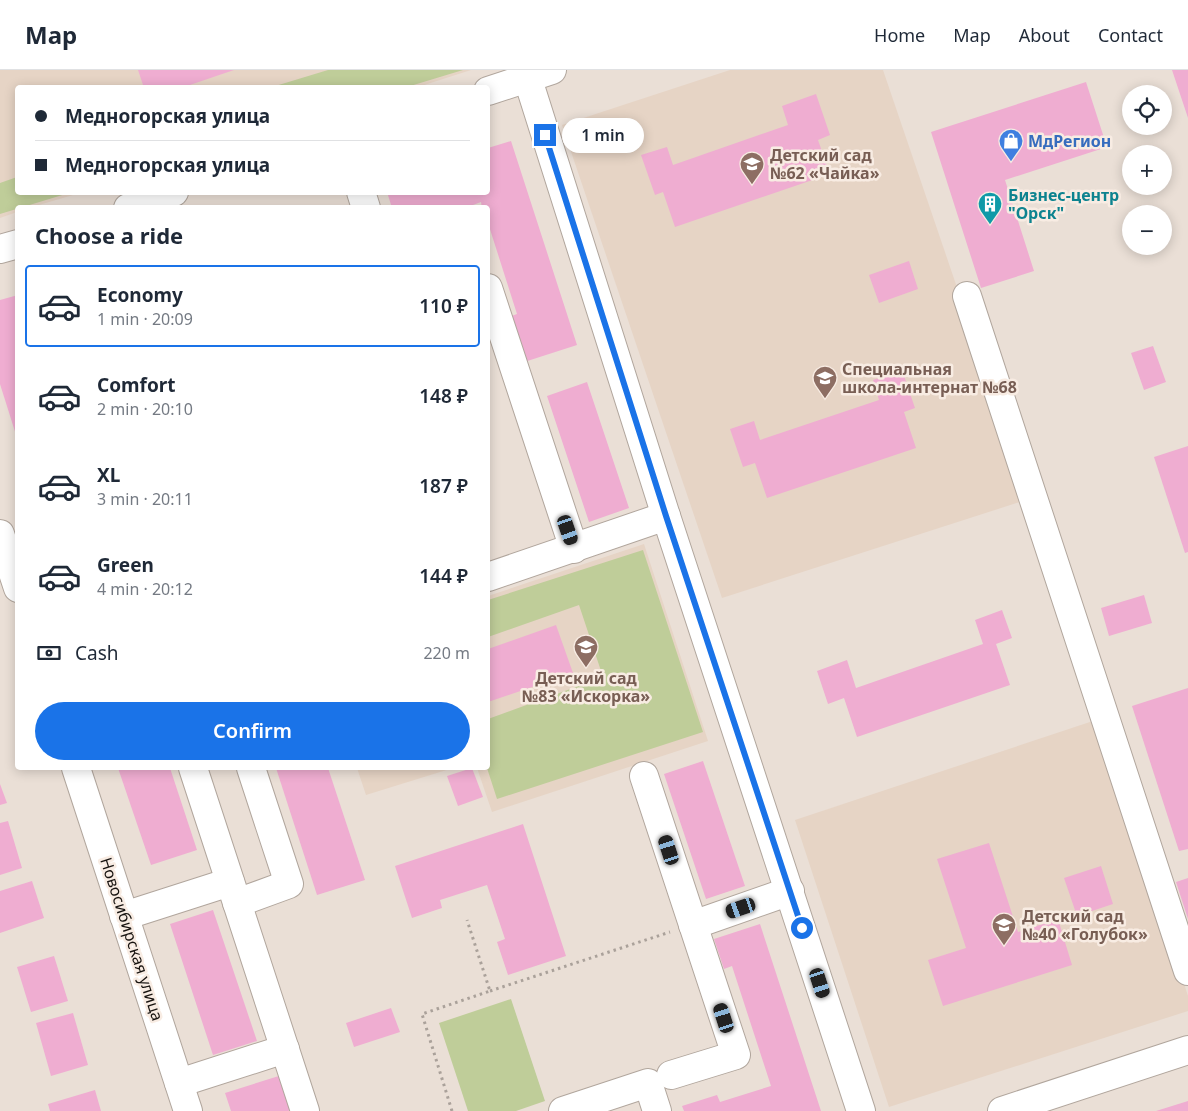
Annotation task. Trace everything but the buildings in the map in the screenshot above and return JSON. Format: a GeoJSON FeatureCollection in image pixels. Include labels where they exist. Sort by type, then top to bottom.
{"type":"FeatureCollection","features":[{"type":"Feature","properties":{"kind":"street"},"geometry":{"type":"LineString","coordinates":[[490,90],[535,73],[666,516],[861,1111]]}},
{"type":"Feature","properties":{"kind":"street"},"geometry":{"type":"LineString","coordinates":[[138,205],[166,195]]}},
{"type":"Feature","properties":{"kind":"street"},"geometry":{"type":"LineString","coordinates":[[0,249],[15,245]]}},
{"type":"Feature","properties":{"kind":"street"},"geometry":{"type":"LineString","coordinates":[[490,294],[574,549]]}},
{"type":"Feature","properties":{"kind":"street"},"geometry":{"type":"LineString","coordinates":[[967,296],[1188,971]]}},
{"type":"Feature","properties":{"kind":"street"},"geometry":{"type":"LineString","coordinates":[[490,576],[666,516]]}},
{"type":"Feature","properties":{"kind":"street"},"geometry":{"type":"LineString","coordinates":[[0,534],[15,579]]}},
{"type":"Feature","properties":{"kind":"street","name":"Новосибирская улица"},"geometry":{"type":"LineString","coordinates":[[77,770],[188,1111]]}},
{"type":"Feature","properties":{"kind":"street"},"geometry":{"type":"LineString","coordinates":[[194,770],[305,1111]]}},
{"type":"Feature","properties":{"kind":"street"},"geometry":{"type":"LineString","coordinates":[[124,916],[234,893],[289,884],[252,770]]}},
{"type":"Feature","properties":{"kind":"street"},"geometry":{"type":"LineString","coordinates":[[644,776],[736,1055],[671,1075]]}},
{"type":"Feature","properties":{"kind":"street"},"geometry":{"type":"LineString","coordinates":[[693,925],[790,891]]}},
{"type":"Feature","properties":{"kind":"street"},"geometry":{"type":"LineString","coordinates":[[179,1083],[284,1049]]}},
{"type":"Feature","properties":{"kind":"street"},"geometry":{"type":"LineString","coordinates":[[1002,1111],[1188,1050]]}},
{"type":"Feature","properties":{"kind":"street"},"geometry":{"type":"LineString","coordinates":[[563,1111],[648,1083],[657,1111]]}},
{"type":"Feature","properties":{"kind":"path"},"geometry":{"type":"LineString","coordinates":[[467,920],[490,991]]}},
{"type":"Feature","properties":{"kind":"path"},"geometry":{"type":"LineString","coordinates":[[452,1111],[422,1014],[693,925]]}},
{"type":"Feature","properties":{"kind":"shaded area"},"geometry":{"type":"Polygon","coordinates":[[[0,70],[471,70],[424,85],[15,85],[15,195],[73,195],[39,205],[15,205],[15,213],[0,218],[0,70]]]}},
{"type":"Feature","properties":{"kind":"shaded area"},"geometry":{"type":"Polygon","coordinates":[[[730,70],[883,70],[1029,499],[722,598],[562,125],[730,70]]]}},
{"type":"Feature","properties":{"kind":"shaded area","name":"Детский сад №83 «Искорка»"},"geometry":{"type":"Polygon","coordinates":[[[644,544],[708,741],[492,812],[478,770],[490,770],[490,595],[644,544]]]}},
{"type":"Feature","properties":{"kind":"shaded area","name":"Детский сад №40 «Голубок»"},"geometry":{"type":"Polygon","coordinates":[[[1099,719],[1188,996],[1188,1011],[889,1107],[795,820],[1099,719]]]}},
{"type":"Feature","properties":{"kind":"shaded area"},"geometry":{"type":"Polygon","coordinates":[[[358,770],[447,770],[366,795],[358,770]]]}},
{"type":"Feature","properties":{"kind":"green space"},"geometry":{"type":"Polygon","coordinates":[[[328,70],[463,70],[414,85],[279,85],[328,70]]]}},
{"type":"Feature","properties":{"kind":"green space"},"geometry":{"type":"Polygon","coordinates":[[[15,178],[15,195],[62,195],[30,205],[15,205],[15,209],[0,214],[0,183],[15,178]]]}},
{"type":"Feature","properties":{"kind":"green space","name":"Детский сад №83 «Искорка»"},"geometry":{"type":"Polygon","coordinates":[[[643,550],[703,732],[497,799],[488,770],[490,770],[490,718],[603,677],[579,605],[490,636],[490,599],[643,550]]]}},
{"type":"Feature","properties":{"kind":"green space"},"geometry":{"type":"Polygon","coordinates":[[[511,999],[545,1101],[516,1111],[468,1111],[439,1023],[511,999]]]}},
{"type":"Feature","properties":{"kind":"place","name":"МдРегион"},"geometry":{"type":"Point","coordinates":[1011,162]}},
{"type":"Feature","properties":{"kind":"place","name":"Детский сад №62 «Чайка»"},"geometry":{"type":"Point","coordinates":[752,185]}},
{"type":"Feature","properties":{"kind":"place","name":"Бизнес-центр \"Орск\""},"geometry":{"type":"Point","coordinates":[990,225]}},
{"type":"Feature","properties":{"kind":"place","name":"Специальная школа-интернат №68"},"geometry":{"type":"Point","coordinates":[825,399]}},
{"type":"Feature","properties":{"kind":"place","name":"Детский сад №83 «Искорка»"},"geometry":{"type":"Point","coordinates":[586,668]}},
{"type":"Feature","properties":{"kind":"place","name":"Детский сад №40 «Голубок»"},"geometry":{"type":"Point","coordinates":[1004,946]}},
{"type":"Feature","properties":{"kind":"route"},"geometry":{"type":"LineString","coordinates":[[545,135],[666,516],[802,928]]}}]}
